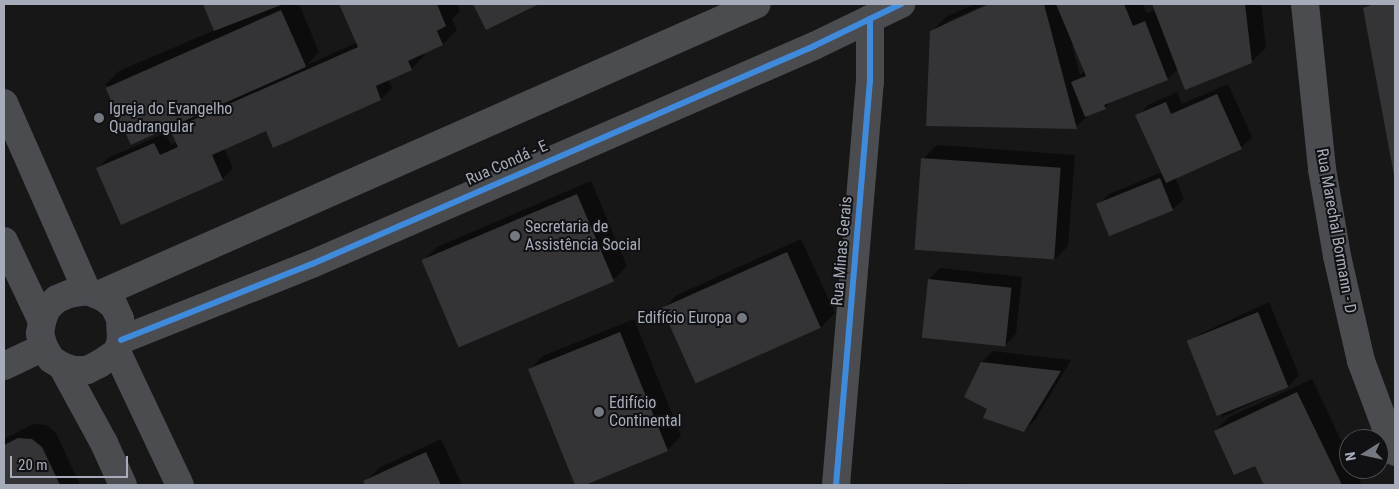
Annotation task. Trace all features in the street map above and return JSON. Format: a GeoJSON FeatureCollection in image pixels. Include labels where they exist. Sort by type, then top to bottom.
{"type":"FeatureCollection","features":[{"type":"Feature","properties":{"kind":"street"},"geometry":{"type":"LineString","coordinates":[[123,485],[104,443],[40,334],[42,321],[48,308],[57,300],[69,294],[93,293],[757,4]]}},
{"type":"Feature","properties":{"kind":"street","name":"Rua Condá - E"},"geometry":{"type":"LineString","coordinates":[[119,346],[814,46],[901,4]]}},
{"type":"Feature","properties":{"kind":"street","name":"Rua Marechal Bormann - D"},"geometry":{"type":"LineString","coordinates":[[1305,4],[1322,169],[1337,256],[1361,361],[1395,452]]}},
{"type":"Feature","properties":{"kind":"street","name":"Rua Minas Gerais"},"geometry":{"type":"LineString","coordinates":[[836,485],[870,82],[870,19]]}},
{"type":"Feature","properties":{"kind":"street"},"geometry":{"type":"LineString","coordinates":[[4,102],[93,293],[114,306],[120,319],[119,346],[180,485]]}},
{"type":"Feature","properties":{"kind":"street"},"geometry":{"type":"LineString","coordinates":[[4,241],[42,321]]}},
{"type":"Feature","properties":{"kind":"street"},"geometry":{"type":"LineString","coordinates":[[4,366],[53,357],[74,370],[87,370],[119,346]]}},
{"type":"Feature","properties":{"kind":"building"},"geometry":{"type":"Polygon","coordinates":[[[203,4],[281,4],[281,5],[214,31],[203,4]]]}},
{"type":"Feature","properties":{"kind":"building"},"geometry":{"type":"Polygon","coordinates":[[[339,4],[437,4],[446,26],[437,31],[443,45],[408,61],[412,70],[376,86],[381,100],[273,148],[266,131],[212,155],[223,180],[121,225],[96,168],[154,143],[160,155],[178,147],[170,130],[358,47],[339,4]]]}},
{"type":"Feature","properties":{"kind":"building"},"geometry":{"type":"Polygon","coordinates":[[[473,4],[539,4],[486,30],[473,4]]]}},
{"type":"Feature","properties":{"kind":"building"},"geometry":{"type":"Polygon","coordinates":[[[989,4],[1044,4],[1077,129],[926,126],[930,31],[989,4]]]}},
{"type":"Feature","properties":{"kind":"building"},"geometry":{"type":"Polygon","coordinates":[[[1056,4],[1124,4],[1133,26],[1145,21],[1168,80],[1104,105],[1106,109],[1085,117],[1071,82],[1086,76],[1056,4]]]}},
{"type":"Feature","properties":{"kind":"building"},"geometry":{"type":"Polygon","coordinates":[[[1152,4],[1245,4],[1252,63],[1185,90],[1152,4]]]}},
{"type":"Feature","properties":{"kind":"building"},"geometry":{"type":"Polygon","coordinates":[[[1373,4],[1395,4],[1395,181],[1363,8],[1373,4]]]}},
{"type":"Feature","properties":{"kind":"building"},"geometry":{"type":"Polygon","coordinates":[[[281,10],[306,67],[131,145],[106,88],[281,10]]]}},
{"type":"Feature","properties":{"kind":"building"},"geometry":{"type":"Polygon","coordinates":[[[1217,94],[1242,149],[1166,183],[1135,115],[1166,102],[1171,114],[1217,94]]]}},
{"type":"Feature","properties":{"kind":"building"},"geometry":{"type":"Polygon","coordinates":[[[921,158],[1061,168],[1054,260],[915,250],[921,158]]]}},
{"type":"Feature","properties":{"kind":"building"},"geometry":{"type":"Polygon","coordinates":[[[1160,178],[1173,210],[1109,236],[1096,204],[1160,178]]]}},
{"type":"Feature","properties":{"kind":"building"},"geometry":{"type":"Polygon","coordinates":[[[577,194],[614,281],[459,347],[421,260],[577,194]]]}},
{"type":"Feature","properties":{"kind":"building","name":"Edifício Europa"},"geometry":{"type":"Polygon","coordinates":[[[787,252],[821,328],[696,384],[662,308],[787,252]]]}},
{"type":"Feature","properties":{"kind":"building"},"geometry":{"type":"Polygon","coordinates":[[[928,279],[1012,288],[1005,346],[922,338],[928,279]]]}},
{"type":"Feature","properties":{"kind":"building"},"geometry":{"type":"Polygon","coordinates":[[[1258,312],[1288,387],[1217,416],[1187,341],[1258,312]]]}},
{"type":"Feature","properties":{"kind":"building","name":"Edifício Continental"},"geometry":{"type":"Polygon","coordinates":[[[620,332],[668,451],[585,485],[575,485],[528,369],[620,332]]]}},
{"type":"Feature","properties":{"kind":"building"},"geometry":{"type":"Polygon","coordinates":[[[981,362],[1061,371],[1024,432],[983,418],[987,409],[964,397],[981,362]]]}},
{"type":"Feature","properties":{"kind":"building"},"geometry":{"type":"Polygon","coordinates":[[[1297,392],[1342,485],[1264,485],[1255,466],[1234,475],[1214,431],[1297,392]]]}},
{"type":"Feature","properties":{"kind":"building"},"geometry":{"type":"Polygon","coordinates":[[[18,438],[32,439],[42,447],[60,485],[4,485],[4,445],[18,438]]]}},
{"type":"Feature","properties":{"kind":"building"},"geometry":{"type":"Polygon","coordinates":[[[426,452],[441,485],[365,485],[363,481],[426,452]]]}},
{"type":"Feature","properties":{"kind":"cycle path"},"geometry":{"type":"LineString","coordinates":[[121,340],[312,264],[814,46],[901,4]]}},
{"type":"Feature","properties":{"kind":"cycle path"},"geometry":{"type":"LineString","coordinates":[[836,485],[870,82],[870,19]]}},
{"type":"Feature","properties":{"kind":"place","name":"Igreja do Evangelho Quadrangular"},"geometry":{"type":"Point","coordinates":[99,118]}},
{"type":"Feature","properties":{"kind":"place","name":"Secretaria de Assistência Social"},"geometry":{"type":"Point","coordinates":[515,236]}},
{"type":"Feature","properties":{"kind":"place","name":"Edifício Europa"},"geometry":{"type":"Point","coordinates":[742,318]}},
{"type":"Feature","properties":{"kind":"place","name":"Edifício Continental"},"geometry":{"type":"Point","coordinates":[599,412]}}]}
